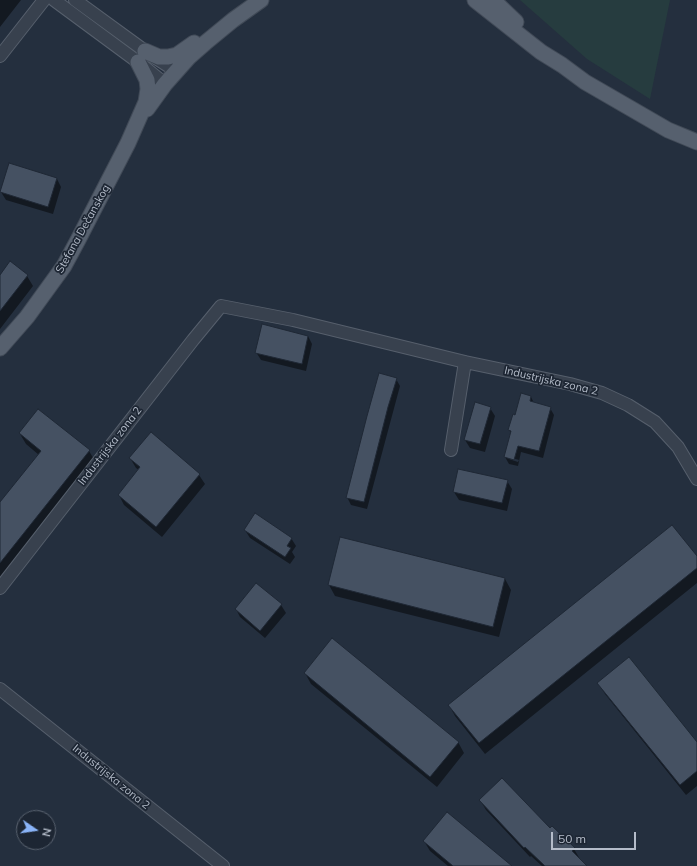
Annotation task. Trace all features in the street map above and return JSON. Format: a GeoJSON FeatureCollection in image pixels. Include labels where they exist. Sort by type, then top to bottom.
{"type":"FeatureCollection","features":[{"type":"Feature","properties":{"kind":"main road"},"geometry":{"type":"LineString","coordinates":[[128,143],[146,112],[165,84],[189,57],[233,20],[261,0]]}},
{"type":"Feature","properties":{"kind":"main road"},"geometry":{"type":"LineString","coordinates":[[248,9],[268,0]]}},
{"type":"Feature","properties":{"kind":"main road"},"geometry":{"type":"LineString","coordinates":[[475,0],[541,52],[585,82],[668,130],[697,142]]}},
{"type":"Feature","properties":{"kind":"main road"},"geometry":{"type":"LineString","coordinates":[[493,0],[562,65]]}},
{"type":"Feature","properties":{"kind":"main road"},"geometry":{"type":"LineString","coordinates":[[128,143],[146,102],[148,89],[142,57],[168,57],[177,55],[211,32],[233,20]]}},
{"type":"Feature","properties":{"kind":"main road","name":"Stefana Dečanskog"},"geometry":{"type":"LineString","coordinates":[[0,348],[27,317],[64,266],[128,143]]}},
{"type":"Feature","properties":{"kind":"street"},"geometry":{"type":"LineString","coordinates":[[0,56],[44,0]]}},
{"type":"Feature","properties":{"kind":"street"},"geometry":{"type":"LineString","coordinates":[[54,0],[142,57],[176,71]]}},
{"type":"Feature","properties":{"kind":"street"},"geometry":{"type":"LineString","coordinates":[[75,0],[142,57],[165,84]]}},
{"type":"Feature","properties":{"kind":"street","name":"Industrijska zona 2"},"geometry":{"type":"LineString","coordinates":[[0,588],[221,306],[293,320],[465,362],[570,384],[602,393],[628,405],[655,422],[678,447],[697,479]]}},
{"type":"Feature","properties":{"kind":"street"},"geometry":{"type":"LineString","coordinates":[[451,450],[465,362]]}},
{"type":"Feature","properties":{"kind":"street","name":"Industrijska zona 2"},"geometry":{"type":"LineString","coordinates":[[0,689],[223,866]]}},
{"type":"Feature","properties":{"kind":"green space"},"geometry":{"type":"Polygon","coordinates":[[[520,0],[670,0],[650,99],[587,59],[520,0]]]}},
{"type":"Feature","properties":{"kind":"building"},"geometry":{"type":"Polygon","coordinates":[[[9,163],[57,178],[48,207],[0,192],[9,163]]]}},
{"type":"Feature","properties":{"kind":"building"},"geometry":{"type":"Polygon","coordinates":[[[10,261],[28,275],[0,311],[0,275],[10,261]]]}},
{"type":"Feature","properties":{"kind":"building"},"geometry":{"type":"Polygon","coordinates":[[[262,324],[308,336],[302,364],[255,353],[262,324]]]}},
{"type":"Feature","properties":{"kind":"building"},"geometry":{"type":"Polygon","coordinates":[[[379,373],[397,378],[388,407],[364,502],[346,498],[379,373]]]}},
{"type":"Feature","properties":{"kind":"building"},"geometry":{"type":"Polygon","coordinates":[[[521,393],[531,396],[530,401],[551,407],[539,451],[518,446],[514,460],[504,457],[511,431],[508,430],[513,414],[515,415],[521,393]]]}},
{"type":"Feature","properties":{"kind":"building"},"geometry":{"type":"Polygon","coordinates":[[[475,402],[491,407],[480,444],[464,440],[475,402]]]}},
{"type":"Feature","properties":{"kind":"building"},"geometry":{"type":"Polygon","coordinates":[[[38,409],[90,450],[0,563],[0,502],[41,451],[19,433],[38,409]]]}},
{"type":"Feature","properties":{"kind":"building"},"geometry":{"type":"Polygon","coordinates":[[[151,432],[200,474],[156,527],[118,495],[140,467],[129,458],[151,432]]]}},
{"type":"Feature","properties":{"kind":"building"},"geometry":{"type":"Polygon","coordinates":[[[458,469],[508,480],[502,503],[453,492],[458,469]]]}},
{"type":"Feature","properties":{"kind":"building"},"geometry":{"type":"Polygon","coordinates":[[[255,513],[292,538],[287,546],[291,548],[285,557],[244,530],[255,513]]]}},
{"type":"Feature","properties":{"kind":"building"},"geometry":{"type":"Polygon","coordinates":[[[672,525],[697,556],[697,568],[479,743],[448,705],[672,525]]]}},
{"type":"Feature","properties":{"kind":"building"},"geometry":{"type":"Polygon","coordinates":[[[340,537],[505,578],[493,627],[328,585],[340,537]]]}},
{"type":"Feature","properties":{"kind":"building"},"geometry":{"type":"Polygon","coordinates":[[[256,583],[282,604],[260,631],[235,609],[256,583]]]}},
{"type":"Feature","properties":{"kind":"building"},"geometry":{"type":"Polygon","coordinates":[[[332,638],[459,742],[430,777],[304,673],[332,638]]]}},
{"type":"Feature","properties":{"kind":"building"},"geometry":{"type":"Polygon","coordinates":[[[629,657],[697,742],[697,771],[680,785],[597,683],[629,657]]]}},
{"type":"Feature","properties":{"kind":"building"},"geometry":{"type":"Polygon","coordinates":[[[502,778],[550,828],[552,826],[575,848],[572,851],[587,866],[545,866],[525,847],[524,848],[479,800],[502,778]]]}},
{"type":"Feature","properties":{"kind":"building"},"geometry":{"type":"Polygon","coordinates":[[[447,812],[512,866],[453,866],[423,841],[447,812]]]}}]}
